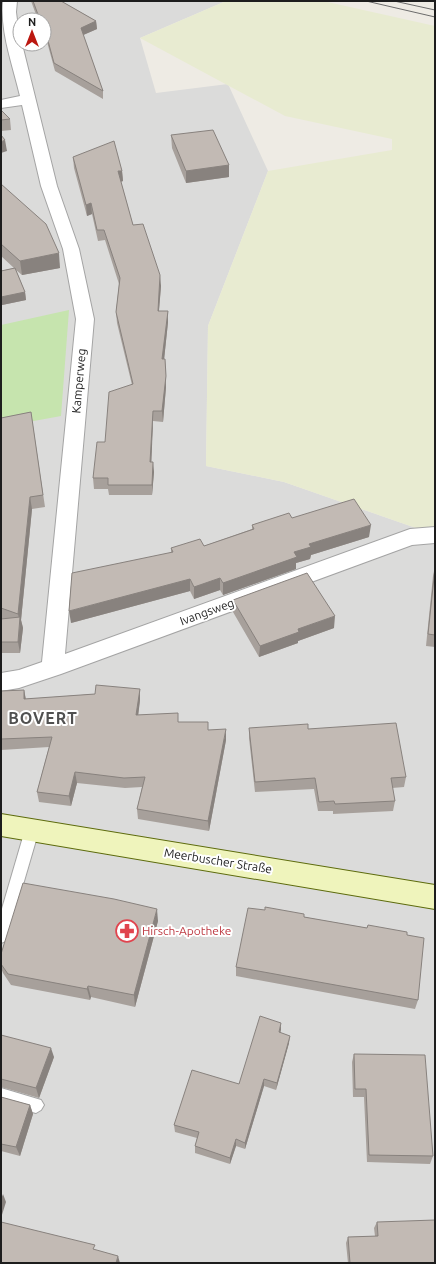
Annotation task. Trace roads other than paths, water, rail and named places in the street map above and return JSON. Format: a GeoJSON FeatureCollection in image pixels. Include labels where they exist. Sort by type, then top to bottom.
{"type":"FeatureCollection","features":[{"type":"Feature","properties":{"kind":"main road","name":"Meerbuscher Straße"},"geometry":{"type":"LineString","coordinates":[[1,824],[435,897]]}},
{"type":"Feature","properties":{"kind":"street","name":"Kamperweg"},"geometry":{"type":"LineString","coordinates":[[10,1],[9,12],[12,33],[49,186],[71,249],[85,318],[53,668]]}},
{"type":"Feature","properties":{"kind":"street"},"geometry":{"type":"LineString","coordinates":[[1,104],[29,99]]}},
{"type":"Feature","properties":{"kind":"street","name":"Ivangsweg"},"geometry":{"type":"LineString","coordinates":[[1,682],[19,679],[53,668],[410,537],[435,535]]}},
{"type":"Feature","properties":{"kind":"lane"},"geometry":{"type":"LineString","coordinates":[[1,936],[32,830]]}},
{"type":"Feature","properties":{"kind":"lane"},"geometry":{"type":"LineString","coordinates":[[1,1096],[36,1105]]}},
{"type":"Feature","properties":{"kind":"tram line"},"geometry":{"type":"LineString","coordinates":[[366,1],[435,17]]}},
{"type":"Feature","properties":{"kind":"tram line"},"geometry":{"type":"LineString","coordinates":[[394,1],[435,10]]}},
{"type":"Feature","properties":{"kind":"place","name":"Hirsch-Apotheke"},"geometry":{"type":"Point","coordinates":[127,931]}},
{"type":"Feature","properties":{"kind":"district","name":"BOVERT"},"geometry":{"type":"Point","coordinates":[43,718]}}]}
